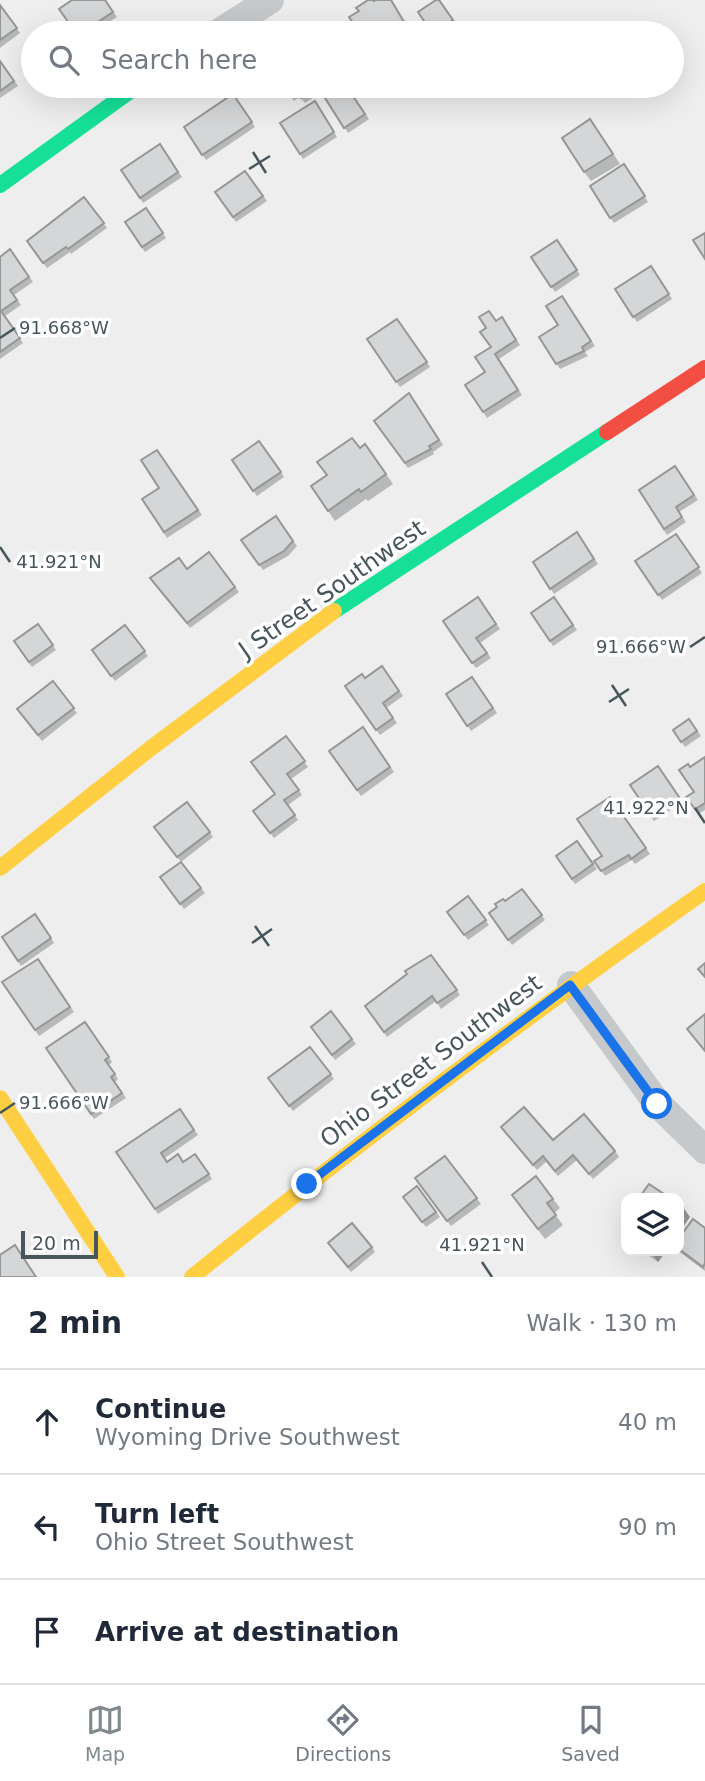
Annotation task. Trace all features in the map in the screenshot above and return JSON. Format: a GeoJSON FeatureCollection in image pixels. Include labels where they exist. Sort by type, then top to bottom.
{"type":"FeatureCollection","features":[{"type":"Feature","properties":{"kind":"street"},"geometry":{"type":"LineString","coordinates":[[237,21],[270,0]]}},
{"type":"Feature","properties":{"kind":"street"},"geometry":{"type":"LineString","coordinates":[[0,185],[120,98]]}},
{"type":"Feature","properties":{"kind":"street","name":"J Street Southwest"},"geometry":{"type":"LineString","coordinates":[[0,868],[151,748],[342,606],[705,368]]}},
{"type":"Feature","properties":{"kind":"street","name":"Ohio Street Southwest"},"geometry":{"type":"LineString","coordinates":[[192,1277],[307,1184],[570,985],[705,891]]}},
{"type":"Feature","properties":{"kind":"street"},"geometry":{"type":"LineString","coordinates":[[570,985],[657,1104],[705,1150]]}},
{"type":"Feature","properties":{"kind":"street"},"geometry":{"type":"LineString","coordinates":[[0,1098],[117,1277]]}},
{"type":"Feature","properties":{"kind":"building"},"geometry":{"type":"Polygon","coordinates":[[[72,0],[105,0],[113,12],[99,21],[68,21],[59,9],[72,0]]]}},
{"type":"Feature","properties":{"kind":"building"},"geometry":{"type":"Polygon","coordinates":[[[368,0],[391,0],[403,21],[352,21],[349,17],[359,11],[356,8],[368,0]]]}},
{"type":"Feature","properties":{"kind":"building"},"geometry":{"type":"Polygon","coordinates":[[[439,0],[453,20],[424,21],[418,12],[439,0]]]}},
{"type":"Feature","properties":{"kind":"building"},"geometry":{"type":"Polygon","coordinates":[[[0,5],[17,28],[0,40],[0,5]]]}},
{"type":"Feature","properties":{"kind":"building"},"geometry":{"type":"Polygon","coordinates":[[[0,61],[14,81],[0,91],[0,61]]]}},
{"type":"Feature","properties":{"kind":"building"},"geometry":{"type":"Polygon","coordinates":[[[227,98],[236,98],[252,122],[202,155],[184,127],[227,98]]]}},
{"type":"Feature","properties":{"kind":"building"},"geometry":{"type":"Polygon","coordinates":[[[325,98],[354,98],[365,114],[344,128],[325,98]]]}},
{"type":"Feature","properties":{"kind":"building"},"geometry":{"type":"Polygon","coordinates":[[[315,101],[334,132],[300,154],[280,123],[315,101]]]}},
{"type":"Feature","properties":{"kind":"building"},"geometry":{"type":"Polygon","coordinates":[[[590,119],[613,154],[584,172],[562,138],[590,119]]]}},
{"type":"Feature","properties":{"kind":"building"},"geometry":{"type":"Polygon","coordinates":[[[160,144],[178,172],[140,198],[121,170],[160,144]]]}},
{"type":"Feature","properties":{"kind":"building"},"geometry":{"type":"Polygon","coordinates":[[[624,164],[645,196],[610,218],[590,186],[624,164]]]}},
{"type":"Feature","properties":{"kind":"building"},"geometry":{"type":"Polygon","coordinates":[[[245,171],[263,196],[233,217],[215,192],[245,171]]]}},
{"type":"Feature","properties":{"kind":"building"},"geometry":{"type":"Polygon","coordinates":[[[84,197],[104,223],[43,263],[27,241],[84,197]]]}},
{"type":"Feature","properties":{"kind":"building"},"geometry":{"type":"Polygon","coordinates":[[[146,208],[163,233],[142,247],[125,222],[146,208]]]}},
{"type":"Feature","properties":{"kind":"building"},"geometry":{"type":"Polygon","coordinates":[[[705,233],[705,259],[693,240],[705,233]]]}},
{"type":"Feature","properties":{"kind":"building"},"geometry":{"type":"Polygon","coordinates":[[[557,240],[577,270],[551,287],[531,257],[557,240]]]}},
{"type":"Feature","properties":{"kind":"building"},"geometry":{"type":"Polygon","coordinates":[[[10,249],[29,277],[10,290],[17,300],[1,311],[20,338],[0,352],[0,257],[10,249]]]}},
{"type":"Feature","properties":{"kind":"building"},"geometry":{"type":"Polygon","coordinates":[[[651,266],[669,294],[633,317],[615,289],[651,266]]]}},
{"type":"Feature","properties":{"kind":"building"},"geometry":{"type":"Polygon","coordinates":[[[562,296],[591,341],[582,347],[584,351],[556,364],[539,337],[558,325],[546,306],[562,296]]]}},
{"type":"Feature","properties":{"kind":"building"},"geometry":{"type":"Polygon","coordinates":[[[489,311],[496,321],[502,317],[516,340],[495,354],[518,390],[483,412],[465,385],[485,372],[475,357],[491,347],[480,332],[486,328],[479,317],[489,311]]]}},
{"type":"Feature","properties":{"kind":"building"},"geometry":{"type":"Polygon","coordinates":[[[397,319],[427,362],[396,382],[367,339],[397,319]]]}},
{"type":"Feature","properties":{"kind":"building"},"geometry":{"type":"Polygon","coordinates":[[[409,393],[439,440],[429,446],[431,449],[405,463],[374,421],[409,393]]]}},
{"type":"Feature","properties":{"kind":"building"},"geometry":{"type":"Polygon","coordinates":[[[352,438],[360,448],[365,444],[386,474],[328,511],[311,486],[327,475],[317,462],[352,438]]]}},
{"type":"Feature","properties":{"kind":"building"},"geometry":{"type":"Polygon","coordinates":[[[259,441],[281,472],[253,491],[232,460],[259,441]]]}},
{"type":"Feature","properties":{"kind":"building"},"geometry":{"type":"Polygon","coordinates":[[[157,450],[198,510],[164,532],[142,499],[159,488],[141,460],[157,450]]]}},
{"type":"Feature","properties":{"kind":"building"},"geometry":{"type":"Polygon","coordinates":[[[675,466],[694,495],[676,507],[682,517],[664,529],[639,490],[675,466]]]}},
{"type":"Feature","properties":{"kind":"building"},"geometry":{"type":"Polygon","coordinates":[[[276,516],[293,541],[284,551],[259,565],[241,540],[276,516]]]}},
{"type":"Feature","properties":{"kind":"building"},"geometry":{"type":"Polygon","coordinates":[[[577,532],[594,559],[550,589],[533,562],[577,532]]]}},
{"type":"Feature","properties":{"kind":"building"},"geometry":{"type":"Polygon","coordinates":[[[676,534],[699,567],[658,595],[635,561],[676,534]]]}},
{"type":"Feature","properties":{"kind":"building"},"geometry":{"type":"Polygon","coordinates":[[[209,552],[235,587],[187,623],[150,578],[179,558],[187,569],[209,552]]]}},
{"type":"Feature","properties":{"kind":"building"},"geometry":{"type":"Polygon","coordinates":[[[478,597],[496,624],[476,638],[487,653],[472,663],[443,621],[478,597]]]}},
{"type":"Feature","properties":{"kind":"building"},"geometry":{"type":"Polygon","coordinates":[[[554,597],[573,625],[550,641],[531,613],[554,597]]]}},
{"type":"Feature","properties":{"kind":"building"},"geometry":{"type":"Polygon","coordinates":[[[38,624],[53,645],[29,662],[14,641],[38,624]]]}},
{"type":"Feature","properties":{"kind":"building"},"geometry":{"type":"Polygon","coordinates":[[[125,625],[145,651],[111,676],[92,650],[125,625]]]}},
{"type":"Feature","properties":{"kind":"building"},"geometry":{"type":"Polygon","coordinates":[[[382,666],[399,691],[383,703],[393,718],[376,730],[345,686],[362,674],[365,678],[382,666]]]}},
{"type":"Feature","properties":{"kind":"building"},"geometry":{"type":"Polygon","coordinates":[[[472,677],[493,708],[467,726],[446,694],[472,677]]]}},
{"type":"Feature","properties":{"kind":"building"},"geometry":{"type":"Polygon","coordinates":[[[53,681],[74,708],[38,735],[17,709],[53,681]]]}},
{"type":"Feature","properties":{"kind":"building"},"geometry":{"type":"Polygon","coordinates":[[[689,719],[697,731],[681,742],[673,730],[689,719]]]}},
{"type":"Feature","properties":{"kind":"building"},"geometry":{"type":"Polygon","coordinates":[[[363,727],[390,767],[357,790],[329,751],[363,727]]]}},
{"type":"Feature","properties":{"kind":"building"},"geometry":{"type":"Polygon","coordinates":[[[286,736],[305,761],[287,774],[299,790],[284,800],[295,815],[270,833],[253,811],[275,794],[251,762],[286,736]]]}},
{"type":"Feature","properties":{"kind":"building"},"geometry":{"type":"Polygon","coordinates":[[[705,757],[705,803],[695,809],[686,797],[694,792],[679,770],[688,764],[690,767],[705,757]]]}},
{"type":"Feature","properties":{"kind":"building"},"geometry":{"type":"Polygon","coordinates":[[[658,766],[679,797],[651,816],[630,785],[658,766]]]}},
{"type":"Feature","properties":{"kind":"building"},"geometry":{"type":"Polygon","coordinates":[[[610,797],[646,848],[631,859],[629,855],[601,871],[594,861],[602,856],[577,819],[610,797]]]}},
{"type":"Feature","properties":{"kind":"building"},"geometry":{"type":"Polygon","coordinates":[[[187,802],[210,832],[177,857],[154,827],[187,802]]]}},
{"type":"Feature","properties":{"kind":"building"},"geometry":{"type":"Polygon","coordinates":[[[577,841],[593,864],[572,879],[556,856],[577,841]]]}},
{"type":"Feature","properties":{"kind":"building"},"geometry":{"type":"Polygon","coordinates":[[[181,862],[201,888],[180,904],[160,877],[181,862]]]}},
{"type":"Feature","properties":{"kind":"building"},"geometry":{"type":"Polygon","coordinates":[[[522,889],[542,915],[508,940],[489,913],[497,907],[495,904],[503,899],[505,901],[522,889]]]}},
{"type":"Feature","properties":{"kind":"building"},"geometry":{"type":"Polygon","coordinates":[[[468,896],[486,920],[464,935],[447,912],[468,896]]]}},
{"type":"Feature","properties":{"kind":"building"},"geometry":{"type":"Polygon","coordinates":[[[35,914],[51,938],[18,961],[2,937],[35,914]]]}},
{"type":"Feature","properties":{"kind":"building"},"geometry":{"type":"Polygon","coordinates":[[[431,955],[457,990],[437,1003],[432,996],[384,1032],[365,1006],[407,974],[405,971],[431,955]]]}},
{"type":"Feature","properties":{"kind":"building"},"geometry":{"type":"Polygon","coordinates":[[[38,959],[70,1007],[35,1030],[2,982],[38,959]]]}},
{"type":"Feature","properties":{"kind":"building"},"geometry":{"type":"Polygon","coordinates":[[[705,963],[705,977],[698,969],[705,963]]]}},
{"type":"Feature","properties":{"kind":"building"},"geometry":{"type":"Polygon","coordinates":[[[331,1011],[352,1039],[332,1055],[311,1027],[331,1011]]]}},
{"type":"Feature","properties":{"kind":"building"},"geometry":{"type":"Polygon","coordinates":[[[705,1014],[705,1051],[687,1029],[705,1014]]]}},
{"type":"Feature","properties":{"kind":"building"},"geometry":{"type":"Polygon","coordinates":[[[85,1022],[109,1057],[105,1060],[115,1074],[111,1077],[122,1093],[91,1114],[46,1048],[85,1022]]]}},
{"type":"Feature","properties":{"kind":"building"},"geometry":{"type":"Polygon","coordinates":[[[310,1047],[331,1074],[289,1106],[268,1078],[310,1047]]]}},
{"type":"Feature","properties":{"kind":"building"},"geometry":{"type":"Polygon","coordinates":[[[524,1107],[553,1140],[584,1114],[615,1151],[589,1174],[573,1155],[555,1171],[543,1156],[533,1165],[501,1127],[524,1107]]]}},
{"type":"Feature","properties":{"kind":"building"},"geometry":{"type":"Polygon","coordinates":[[[180,1109],[194,1130],[161,1153],[167,1162],[178,1154],[183,1162],[195,1154],[209,1174],[155,1209],[116,1152],[180,1109]]]}},
{"type":"Feature","properties":{"kind":"building"},"geometry":{"type":"Polygon","coordinates":[[[445,1156],[477,1198],[447,1221],[415,1178],[445,1156]]]}},
{"type":"Feature","properties":{"kind":"building"},"geometry":{"type":"Polygon","coordinates":[[[536,1176],[553,1199],[547,1203],[556,1215],[538,1229],[512,1195],[536,1176]]]}},
{"type":"Feature","properties":{"kind":"building"},"geometry":{"type":"Polygon","coordinates":[[[649,1184],[662,1193],[643,1193],[649,1184]]]}},
{"type":"Feature","properties":{"kind":"building"},"geometry":{"type":"Polygon","coordinates":[[[417,1186],[436,1212],[422,1222],[403,1197],[417,1186]]]}},
{"type":"Feature","properties":{"kind":"building"},"geometry":{"type":"Polygon","coordinates":[[[693,1219],[705,1228],[703,1267],[684,1253],[684,1231],[693,1219]]]}},
{"type":"Feature","properties":{"kind":"building"},"geometry":{"type":"Polygon","coordinates":[[[352,1223],[372,1247],[348,1267],[328,1243],[352,1223]]]}},
{"type":"Feature","properties":{"kind":"building"},"geometry":{"type":"Polygon","coordinates":[[[15,1245],[36,1277],[0,1277],[0,1255],[15,1245]]]}},
{"type":"Feature","properties":{"kind":"traffic: fast"},"geometry":{"type":"LineString","coordinates":[[0,185],[120,98]]}},
{"type":"Feature","properties":{"kind":"traffic: fast"},"geometry":{"type":"LineString","coordinates":[[334,611],[607,432]]}},
{"type":"Feature","properties":{"kind":"traffic: slow"},"geometry":{"type":"LineString","coordinates":[[0,868],[151,748],[334,611]]}},
{"type":"Feature","properties":{"kind":"traffic: slow"},"geometry":{"type":"LineString","coordinates":[[192,1277],[446,1080],[705,891]]}},
{"type":"Feature","properties":{"kind":"traffic: slow"},"geometry":{"type":"LineString","coordinates":[[0,1098],[117,1277]]}},
{"type":"Feature","properties":{"kind":"traffic: jam"},"geometry":{"type":"LineString","coordinates":[[607,432],[705,368]]}},
{"type":"Feature","properties":{"kind":"route"},"geometry":{"type":"LineString","coordinates":[[307,1184],[570,985],[657,1104]]}}]}
